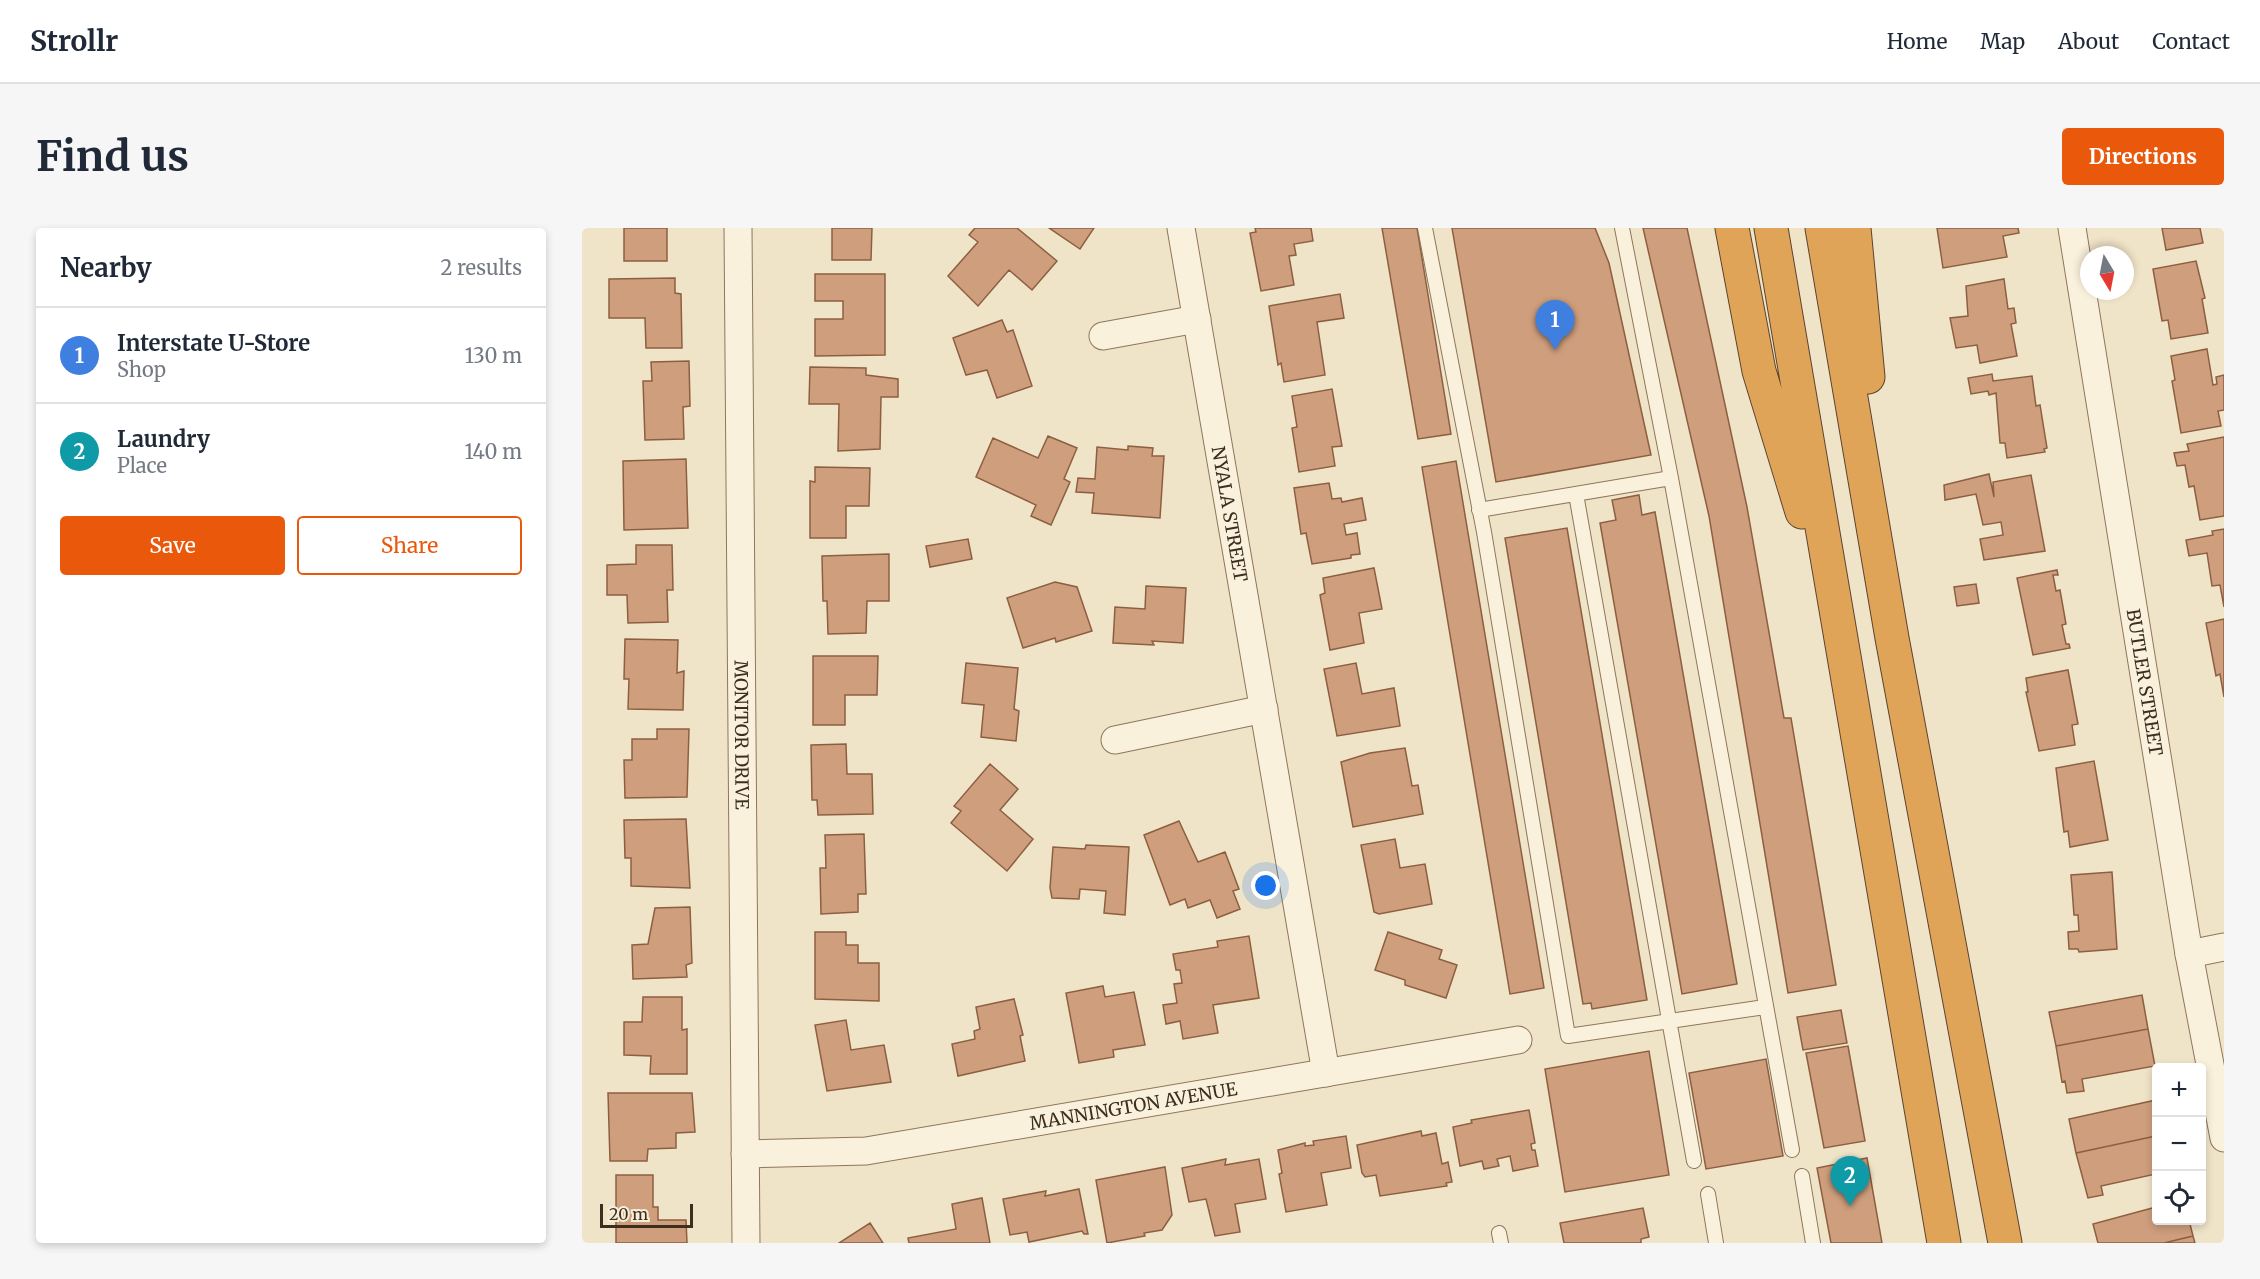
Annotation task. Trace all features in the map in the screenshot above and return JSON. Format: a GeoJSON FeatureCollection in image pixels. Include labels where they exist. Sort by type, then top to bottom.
{"type":"FeatureCollection","features":[{"type":"Feature","properties":{"kind":"highway"},"geometry":{"type":"LineString","coordinates":[[1732,228],[1759,371],[1844,649]]}},
{"type":"Feature","properties":{"kind":"highway"},"geometry":{"type":"LineString","coordinates":[[1771,228],[1941,1233]]}},
{"type":"Feature","properties":{"kind":"highway"},"geometry":{"type":"LineString","coordinates":[[1822,228],[1892,638],[2005,1243]]}},
{"type":"Feature","properties":{"kind":"highway"},"geometry":{"type":"LineString","coordinates":[[1854,228],[1892,638]]}},
{"type":"Feature","properties":{"kind":"street","name":"MONITOR DRIVE"},"geometry":{"type":"LineString","coordinates":[[738,228],[746,1243]]}},
{"type":"Feature","properties":{"kind":"street","name":"NYALA STREET"},"geometry":{"type":"LineString","coordinates":[[1181,228],[1326,1073]]}},
{"type":"Feature","properties":{"kind":"street","name":"BUTLER STREET"},"geometry":{"type":"LineString","coordinates":[[2072,228],[2189,954],[2224,1138]]}},
{"type":"Feature","properties":{"kind":"street"},"geometry":{"type":"LineString","coordinates":[[1103,336],[1197,319]]}},
{"type":"Feature","properties":{"kind":"street"},"geometry":{"type":"LineString","coordinates":[[1115,740],[1264,709]]}},
{"type":"Feature","properties":{"kind":"street"},"geometry":{"type":"LineString","coordinates":[[2189,954],[2224,947]]}},
{"type":"Feature","properties":{"kind":"street","name":"MANNINGTON AVENUE"},"geometry":{"type":"LineString","coordinates":[[745,1154],[866,1151],[1518,1040]]}},
{"type":"Feature","properties":{"kind":"lane"},"geometry":{"type":"LineString","coordinates":[[1425,228],[1479,510],[1568,1036],[1765,1007]]}},
{"type":"Feature","properties":{"kind":"lane"},"geometry":{"type":"LineString","coordinates":[[1622,228],[1671,478],[1792,1150]]}},
{"type":"Feature","properties":{"kind":"lane"},"geometry":{"type":"LineString","coordinates":[[1479,510],[1671,478]]}},
{"type":"Feature","properties":{"kind":"lane"},"geometry":{"type":"LineString","coordinates":[[1576,494],[1671,1020],[1694,1161]]}},
{"type":"Feature","properties":{"kind":"lane"},"geometry":{"type":"LineString","coordinates":[[1802,1176],[1813,1243]]}},
{"type":"Feature","properties":{"kind":"lane"},"geometry":{"type":"LineString","coordinates":[[1708,1194],[1716,1243]]}},
{"type":"Feature","properties":{"kind":"building"},"geometry":{"type":"Polygon","coordinates":[[[624,228],[667,228],[667,261],[624,261],[624,228]]]}},
{"type":"Feature","properties":{"kind":"building"},"geometry":{"type":"Polygon","coordinates":[[[832,228],[872,228],[871,260],[832,260],[832,228]]]}},
{"type":"Feature","properties":{"kind":"building"},"geometry":{"type":"Polygon","coordinates":[[[975,228],[1017,228],[1057,261],[1032,290],[1009,270],[978,306],[948,276],[978,242],[969,235],[975,228]]]}},
{"type":"Feature","properties":{"kind":"building"},"geometry":{"type":"Polygon","coordinates":[[[1049,228],[1094,228],[1080,249],[1049,228]]]}},
{"type":"Feature","properties":{"kind":"building"},"geometry":{"type":"Polygon","coordinates":[[[1255,228],[1311,228],[1313,241],[1294,244],[1296,255],[1289,256],[1294,285],[1261,291],[1250,233],[1256,232],[1255,228]]]}},
{"type":"Feature","properties":{"kind":"building"},"geometry":{"type":"Polygon","coordinates":[[[1382,228],[1417,228],[1451,434],[1418,439],[1382,228]]]}},
{"type":"Feature","properties":{"kind":"building"},"geometry":{"type":"Polygon","coordinates":[[[1452,228],[1595,228],[1609,263],[1651,455],[1496,482],[1452,228]]]}},
{"type":"Feature","properties":{"kind":"building"},"geometry":{"type":"Polygon","coordinates":[[[1643,228],[1687,228],[1747,507],[1784,718],[1791,718],[1836,985],[1788,993],[1709,516],[1643,228]]]}},
{"type":"Feature","properties":{"kind":"building"},"geometry":{"type":"Polygon","coordinates":[[[1937,228],[2018,228],[2019,233],[2003,236],[2007,257],[1943,268],[1937,228]]]}},
{"type":"Feature","properties":{"kind":"building"},"geometry":{"type":"Polygon","coordinates":[[[2162,228],[2200,228],[2203,243],[2166,250],[2162,228]]]}},
{"type":"Feature","properties":{"kind":"building"},"geometry":{"type":"Polygon","coordinates":[[[2196,261],[2205,298],[2202,299],[2208,333],[2171,339],[2168,320],[2162,321],[2153,269],[2196,261]]]}},
{"type":"Feature","properties":{"kind":"building"},"geometry":{"type":"Polygon","coordinates":[[[815,274],[885,274],[885,355],[815,356],[815,319],[843,319],[843,301],[815,301],[815,274]]]}},
{"type":"Feature","properties":{"kind":"building"},"geometry":{"type":"Polygon","coordinates":[[[675,278],[675,293],[681,294],[682,348],[646,348],[645,318],[609,318],[609,279],[675,278]]]}},
{"type":"Feature","properties":{"kind":"building"},"geometry":{"type":"Polygon","coordinates":[[[2004,279],[2008,309],[2014,308],[2016,323],[2011,324],[2017,356],[1980,363],[1977,345],[1956,348],[1950,318],[1968,316],[1966,286],[2004,279]]]}},
{"type":"Feature","properties":{"kind":"building"},"geometry":{"type":"Polygon","coordinates":[[[1340,294],[1344,318],[1317,322],[1325,375],[1284,382],[1281,363],[1278,365],[1269,306],[1340,294]]]}},
{"type":"Feature","properties":{"kind":"building"},"geometry":{"type":"Polygon","coordinates":[[[1002,320],[1007,332],[1013,330],[1032,386],[997,398],[987,370],[966,375],[953,338],[1002,320]]]}},
{"type":"Feature","properties":{"kind":"building"},"geometry":{"type":"Polygon","coordinates":[[[2207,349],[2213,385],[2217,384],[2216,377],[2224,375],[2224,410],[2218,411],[2221,426],[2181,433],[2172,381],[2175,380],[2171,356],[2207,349]]]}},
{"type":"Feature","properties":{"kind":"building"},"geometry":{"type":"Polygon","coordinates":[[[689,361],[690,406],[683,407],[684,439],[645,440],[643,381],[652,381],[651,362],[689,361]]]}},
{"type":"Feature","properties":{"kind":"building"},"geometry":{"type":"Polygon","coordinates":[[[810,367],[866,368],[866,375],[898,379],[898,397],[881,397],[880,449],[838,451],[839,404],[809,404],[810,367]]]}},
{"type":"Feature","properties":{"kind":"building"},"geometry":{"type":"Polygon","coordinates":[[[1992,374],[1993,381],[2032,376],[2036,406],[2040,405],[2047,448],[2044,449],[2045,452],[2007,458],[2005,443],[2000,443],[1996,393],[1989,395],[1988,391],[1971,394],[1968,378],[1992,374]]]}},
{"type":"Feature","properties":{"kind":"building"},"geometry":{"type":"Polygon","coordinates":[[[1332,389],[1342,446],[1332,447],[1335,466],[1299,472],[1292,428],[1297,427],[1292,396],[1332,389]]]}},
{"type":"Feature","properties":{"kind":"building"},"geometry":{"type":"Polygon","coordinates":[[[1048,436],[1077,448],[1064,479],[1070,482],[1051,525],[1031,516],[1036,505],[976,477],[993,438],[1038,458],[1048,436]]]}},
{"type":"Feature","properties":{"kind":"building"},"geometry":{"type":"Polygon","coordinates":[[[2224,437],[2224,516],[2200,520],[2194,486],[2189,487],[2185,465],[2177,466],[2174,453],[2189,451],[2187,444],[2224,437]]]}},
{"type":"Feature","properties":{"kind":"building"},"geometry":{"type":"Polygon","coordinates":[[[1128,446],[1153,448],[1152,456],[1164,456],[1160,518],[1092,513],[1094,493],[1076,492],[1078,478],[1095,479],[1097,447],[1128,450],[1128,446]]]}},
{"type":"Feature","properties":{"kind":"building"},"geometry":{"type":"Polygon","coordinates":[[[686,459],[688,528],[624,530],[623,461],[686,459]]]}},
{"type":"Feature","properties":{"kind":"building"},"geometry":{"type":"Polygon","coordinates":[[[1456,461],[1544,988],[1510,994],[1422,467],[1456,461]]]}},
{"type":"Feature","properties":{"kind":"building"},"geometry":{"type":"Polygon","coordinates":[[[815,467],[870,468],[869,506],[846,506],[846,538],[810,538],[810,481],[815,482],[815,467]]]}},
{"type":"Feature","properties":{"kind":"building"},"geometry":{"type":"Polygon","coordinates":[[[1989,474],[1994,497],[1993,482],[2031,475],[2045,551],[1984,560],[1980,539],[2003,535],[2001,522],[1983,525],[1976,494],[1945,500],[1944,485],[1989,474]]]}},
{"type":"Feature","properties":{"kind":"building"},"geometry":{"type":"Polygon","coordinates":[[[1329,483],[1332,499],[1341,498],[1342,502],[1362,498],[1366,520],[1344,524],[1346,535],[1357,533],[1360,554],[1351,555],[1351,558],[1312,564],[1306,533],[1301,534],[1294,488],[1329,483]]]}},
{"type":"Feature","properties":{"kind":"building"},"geometry":{"type":"Polygon","coordinates":[[[1639,495],[1642,515],[1655,512],[1737,984],[1682,994],[1600,523],[1616,520],[1612,500],[1639,495]]]}},
{"type":"Feature","properties":{"kind":"building"},"geometry":{"type":"Polygon","coordinates":[[[1567,528],[1647,1000],[1592,1009],[1591,1003],[1583,1004],[1505,538],[1567,528]]]}},
{"type":"Feature","properties":{"kind":"building"},"geometry":{"type":"Polygon","coordinates":[[[2224,529],[2224,607],[2220,585],[2212,586],[2207,553],[2189,556],[2186,540],[2213,535],[2212,531],[2224,529]]]}},
{"type":"Feature","properties":{"kind":"building"},"geometry":{"type":"Polygon","coordinates":[[[968,539],[972,559],[930,567],[926,546],[968,539]]]}},
{"type":"Feature","properties":{"kind":"building"},"geometry":{"type":"Polygon","coordinates":[[[636,545],[672,545],[673,590],[667,590],[668,622],[628,623],[627,595],[607,595],[607,565],[636,564],[636,545]]]}},
{"type":"Feature","properties":{"kind":"building"},"geometry":{"type":"Polygon","coordinates":[[[889,554],[889,601],[867,601],[866,633],[828,634],[827,601],[823,601],[822,556],[889,554]]]}},
{"type":"Feature","properties":{"kind":"building"},"geometry":{"type":"Polygon","coordinates":[[[1374,568],[1382,609],[1359,613],[1364,643],[1330,650],[1320,595],[1325,593],[1323,578],[1374,568]]]}},
{"type":"Feature","properties":{"kind":"building"},"geometry":{"type":"Polygon","coordinates":[[[2057,570],[2058,575],[2053,575],[2056,591],[2060,590],[2066,624],[2062,625],[2066,644],[2069,644],[2070,648],[2033,655],[2017,578],[2057,570]]]}},
{"type":"Feature","properties":{"kind":"building"},"geometry":{"type":"Polygon","coordinates":[[[1055,582],[1077,587],[1092,631],[1056,642],[1055,638],[1023,648],[1007,598],[1055,582]]]}},
{"type":"Feature","properties":{"kind":"building"},"geometry":{"type":"Polygon","coordinates":[[[1976,584],[1979,603],[1957,606],[1954,587],[1976,584]]]}},
{"type":"Feature","properties":{"kind":"building"},"geometry":{"type":"Polygon","coordinates":[[[1146,586],[1186,588],[1183,643],[1152,641],[1154,645],[1113,643],[1115,607],[1145,609],[1146,586]]]}},
{"type":"Feature","properties":{"kind":"building"},"geometry":{"type":"Polygon","coordinates":[[[2224,619],[2224,697],[2220,674],[2216,676],[2206,623],[2224,619]]]}},
{"type":"Feature","properties":{"kind":"building"},"geometry":{"type":"Polygon","coordinates":[[[625,639],[678,640],[677,673],[684,671],[683,710],[628,709],[629,679],[624,679],[625,639]]]}},
{"type":"Feature","properties":{"kind":"building"},"geometry":{"type":"Polygon","coordinates":[[[813,656],[878,656],[877,695],[845,695],[845,725],[813,725],[813,656]]]}},
{"type":"Feature","properties":{"kind":"building"},"geometry":{"type":"Polygon","coordinates":[[[966,663],[1018,668],[1014,709],[1019,711],[1016,741],[981,737],[984,705],[962,703],[966,663]]]}},
{"type":"Feature","properties":{"kind":"building"},"geometry":{"type":"Polygon","coordinates":[[[1356,663],[1362,694],[1394,688],[1400,726],[1337,736],[1324,669],[1356,663]]]}},
{"type":"Feature","properties":{"kind":"building"},"geometry":{"type":"Polygon","coordinates":[[[2068,670],[2078,724],[2072,725],[2075,745],[2039,751],[2026,692],[2028,692],[2026,678],[2068,670]]]}},
{"type":"Feature","properties":{"kind":"building"},"geometry":{"type":"Polygon","coordinates":[[[657,729],[689,729],[687,797],[625,798],[624,760],[632,760],[632,739],[657,739],[657,729]]]}},
{"type":"Feature","properties":{"kind":"building"},"geometry":{"type":"Polygon","coordinates":[[[846,744],[847,774],[872,774],[873,814],[818,815],[817,800],[812,800],[811,745],[846,744]]]}},
{"type":"Feature","properties":{"kind":"building"},"geometry":{"type":"Polygon","coordinates":[[[1405,748],[1412,786],[1418,785],[1423,814],[1353,827],[1341,762],[1370,753],[1405,748]]]}},
{"type":"Feature","properties":{"kind":"building"},"geometry":{"type":"Polygon","coordinates":[[[2094,761],[2108,840],[2070,847],[2068,831],[2064,832],[2056,768],[2094,761]]]}},
{"type":"Feature","properties":{"kind":"building"},"geometry":{"type":"Polygon","coordinates":[[[990,764],[1018,789],[1000,810],[1033,839],[1007,871],[951,823],[961,811],[954,806],[990,764]]]}},
{"type":"Feature","properties":{"kind":"building"},"geometry":{"type":"Polygon","coordinates":[[[686,819],[690,888],[631,886],[631,858],[625,858],[624,820],[686,819]]]}},
{"type":"Feature","properties":{"kind":"building"},"geometry":{"type":"Polygon","coordinates":[[[1179,821],[1198,862],[1225,852],[1239,889],[1233,891],[1240,909],[1217,918],[1210,900],[1188,908],[1185,899],[1170,905],[1144,835],[1179,821]]]}},
{"type":"Feature","properties":{"kind":"building"},"geometry":{"type":"Polygon","coordinates":[[[864,834],[866,894],[858,894],[858,912],[821,914],[820,868],[826,868],[825,835],[864,834]]]}},
{"type":"Feature","properties":{"kind":"building"},"geometry":{"type":"Polygon","coordinates":[[[1395,839],[1400,868],[1425,864],[1432,904],[1379,914],[1374,912],[1361,845],[1395,839]]]}},
{"type":"Feature","properties":{"kind":"building"},"geometry":{"type":"Polygon","coordinates":[[[1086,845],[1129,847],[1125,915],[1104,913],[1106,891],[1080,889],[1079,899],[1052,898],[1050,888],[1053,847],[1085,849],[1086,845]]]}},
{"type":"Feature","properties":{"kind":"building"},"geometry":{"type":"Polygon","coordinates":[[[2112,872],[2117,949],[2079,952],[2078,949],[2069,949],[2068,932],[2079,931],[2078,915],[2074,915],[2071,875],[2112,872]]]}},
{"type":"Feature","properties":{"kind":"building"},"geometry":{"type":"Polygon","coordinates":[[[690,907],[692,963],[686,965],[687,977],[633,979],[632,945],[648,944],[655,908],[690,907]]]}},
{"type":"Feature","properties":{"kind":"building"},"geometry":{"type":"Polygon","coordinates":[[[815,932],[846,932],[846,945],[858,945],[858,963],[879,963],[879,1001],[815,999],[815,932]]]}},
{"type":"Feature","properties":{"kind":"building"},"geometry":{"type":"Polygon","coordinates":[[[1388,932],[1442,950],[1439,959],[1457,965],[1446,998],[1405,985],[1405,980],[1375,970],[1388,932]]]}},
{"type":"Feature","properties":{"kind":"building"},"geometry":{"type":"Polygon","coordinates":[[[1249,936],[1259,998],[1213,1005],[1218,1033],[1183,1039],[1180,1021],[1166,1024],[1163,1005],[1177,1003],[1174,984],[1182,983],[1180,970],[1176,970],[1173,954],[1218,947],[1217,941],[1249,936]]]}},
{"type":"Feature","properties":{"kind":"building"},"geometry":{"type":"Polygon","coordinates":[[[1103,986],[1105,997],[1134,992],[1145,1045],[1113,1050],[1114,1057],[1079,1063],[1066,993],[1103,986]]]}},
{"type":"Feature","properties":{"kind":"building"},"geometry":{"type":"Polygon","coordinates":[[[2142,995],[2148,1029],[2056,1046],[2049,1012],[2142,995]]]}},
{"type":"Feature","properties":{"kind":"building"},"geometry":{"type":"Polygon","coordinates":[[[643,997],[682,997],[682,1030],[687,1029],[687,1074],[650,1074],[651,1056],[624,1055],[624,1022],[642,1022],[643,997]]]}},
{"type":"Feature","properties":{"kind":"building"},"geometry":{"type":"Polygon","coordinates":[[[1014,999],[1023,1035],[1020,1036],[1025,1061],[958,1076],[952,1044],[975,1039],[974,1031],[980,1029],[976,1007],[1014,999]]]}},
{"type":"Feature","properties":{"kind":"building"},"geometry":{"type":"Polygon","coordinates":[[[1841,1010],[1847,1043],[1803,1050],[1797,1017],[1841,1010]]]}},
{"type":"Feature","properties":{"kind":"building"},"geometry":{"type":"Polygon","coordinates":[[[846,1020],[851,1050],[884,1045],[891,1082],[827,1091],[815,1025],[846,1020]]]}},
{"type":"Feature","properties":{"kind":"building"},"geometry":{"type":"Polygon","coordinates":[[[2148,1029],[2154,1063],[2152,1063],[2152,1067],[2082,1079],[2084,1091],[2067,1093],[2065,1081],[2062,1082],[2056,1046],[2148,1029]]]}},
{"type":"Feature","properties":{"kind":"building"},"geometry":{"type":"Polygon","coordinates":[[[1848,1046],[1865,1141],[1824,1148],[1806,1053],[1848,1046]]]}},
{"type":"Feature","properties":{"kind":"building"},"geometry":{"type":"Polygon","coordinates":[[[1649,1051],[1669,1175],[1565,1192],[1545,1069],[1649,1051]]]}},
{"type":"Feature","properties":{"kind":"building"},"geometry":{"type":"Polygon","coordinates":[[[1766,1059],[1783,1156],[1706,1169],[1689,1073],[1766,1059]]]}},
{"type":"Feature","properties":{"kind":"building"},"geometry":{"type":"Polygon","coordinates":[[[608,1093],[692,1093],[695,1132],[676,1133],[676,1148],[648,1149],[647,1161],[610,1161],[608,1093]]]}},
{"type":"Feature","properties":{"kind":"building"},"geometry":{"type":"Polygon","coordinates":[[[2152,1101],[2152,1137],[2076,1153],[2069,1119],[2152,1101]]]}},
{"type":"Feature","properties":{"kind":"building"},"geometry":{"type":"Polygon","coordinates":[[[1529,1110],[1535,1143],[1531,1144],[1532,1150],[1535,1150],[1538,1166],[1513,1171],[1510,1156],[1497,1159],[1499,1166],[1484,1169],[1482,1161],[1460,1166],[1453,1127],[1472,1123],[1471,1120],[1529,1110]]]}},
{"type":"Feature","properties":{"kind":"building"},"geometry":{"type":"Polygon","coordinates":[[[1421,1131],[1422,1136],[1436,1133],[1442,1164],[1448,1162],[1452,1182],[1446,1183],[1447,1186],[1380,1196],[1376,1175],[1365,1177],[1362,1173],[1357,1145],[1421,1131]]]}},
{"type":"Feature","properties":{"kind":"building"},"geometry":{"type":"Polygon","coordinates":[[[1346,1136],[1351,1168],[1321,1173],[1327,1205],[1286,1212],[1279,1174],[1282,1173],[1278,1150],[1305,1143],[1305,1146],[1314,1145],[1313,1141],[1346,1136]]]}},
{"type":"Feature","properties":{"kind":"building"},"geometry":{"type":"Polygon","coordinates":[[[2152,1137],[2152,1175],[2101,1186],[2103,1195],[2088,1198],[2076,1153],[2152,1137]]]}},
{"type":"Feature","properties":{"kind":"building"},"geometry":{"type":"Polygon","coordinates":[[[1867,1158],[1882,1243],[1831,1243],[1817,1168],[1867,1158]]]}},
{"type":"Feature","properties":{"kind":"building"},"geometry":{"type":"Polygon","coordinates":[[[1226,1159],[1225,1165],[1259,1159],[1266,1199],[1235,1204],[1240,1232],[1215,1236],[1206,1199],[1189,1202],[1182,1168],[1226,1159]]]}},
{"type":"Feature","properties":{"kind":"building"},"geometry":{"type":"Polygon","coordinates":[[[1165,1167],[1172,1215],[1162,1230],[1144,1233],[1145,1236],[1107,1243],[1096,1180],[1165,1167]]]}},
{"type":"Feature","properties":{"kind":"building"},"geometry":{"type":"Polygon","coordinates":[[[616,1175],[653,1175],[653,1207],[658,1207],[658,1220],[686,1220],[687,1243],[616,1243],[616,1175]]]}},
{"type":"Feature","properties":{"kind":"building"},"geometry":{"type":"Polygon","coordinates":[[[1079,1189],[1088,1234],[1082,1231],[1029,1242],[1027,1232],[1010,1235],[1003,1199],[1046,1191],[1045,1196],[1079,1189]]]}},
{"type":"Feature","properties":{"kind":"building"},"geometry":{"type":"Polygon","coordinates":[[[982,1198],[990,1243],[909,1243],[908,1238],[956,1229],[952,1204],[982,1198]]]}},
{"type":"Feature","properties":{"kind":"building"},"geometry":{"type":"Polygon","coordinates":[[[1643,1208],[1649,1237],[1641,1239],[1641,1243],[1564,1243],[1560,1223],[1643,1208]]]}},
{"type":"Feature","properties":{"kind":"building"},"geometry":{"type":"Polygon","coordinates":[[[2152,1208],[2152,1225],[2190,1225],[2193,1236],[2164,1243],[2098,1243],[2093,1224],[2152,1208]]]}},
{"type":"Feature","properties":{"kind":"building"},"geometry":{"type":"Polygon","coordinates":[[[870,1223],[883,1243],[839,1243],[870,1223]]]}},
{"type":"Feature","properties":{"kind":"building"},"geometry":{"type":"Polygon","coordinates":[[[2193,1236],[2195,1243],[2164,1243],[2193,1236]]]}},
{"type":"Feature","properties":{"kind":"place","name":"Interstate U-Store"},"geometry":{"type":"Point","coordinates":[1555,350]}},
{"type":"Feature","properties":{"kind":"place","name":"Laundry"},"geometry":{"type":"Point","coordinates":[1850,1206]}}]}
